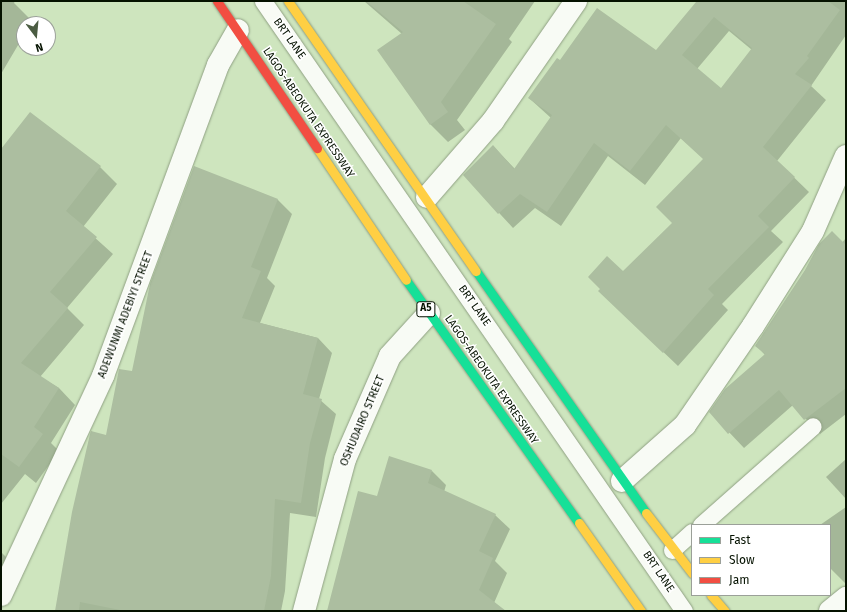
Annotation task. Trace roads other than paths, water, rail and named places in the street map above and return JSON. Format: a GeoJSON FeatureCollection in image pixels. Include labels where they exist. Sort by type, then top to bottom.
{"type":"FeatureCollection","features":[{"type":"Feature","properties":{"kind":"highway","name":"LAGOS-ABEOKUTA EXPRESSWAY"},"geometry":{"type":"LineString","coordinates":[[217,1],[429,313],[641,611]]}},
{"type":"Feature","properties":{"kind":"highway"},"geometry":{"type":"LineString","coordinates":[[288,1],[427,197],[622,481],[672,550],[691,572]]}},
{"type":"Feature","properties":{"kind":"highway"},"geometry":{"type":"LineString","coordinates":[[713,596],[725,611]]}},
{"type":"Feature","properties":{"kind":"street"},"geometry":{"type":"LineString","coordinates":[[427,197],[494,122],[576,1]]}},
{"type":"Feature","properties":{"kind":"street","name":"ADEWUNMI ADEBIYI STREET"},"geometry":{"type":"LineString","coordinates":[[1,595],[103,376],[218,65],[238,30]]}},
{"type":"Feature","properties":{"kind":"street"},"geometry":{"type":"LineString","coordinates":[[622,481],[690,419],[753,326],[813,231],[846,156]]}},
{"type":"Feature","properties":{"kind":"street","name":"OSHUDAIRO STREET"},"geometry":{"type":"LineString","coordinates":[[304,611],[345,459],[390,356],[429,313]]}},
{"type":"Feature","properties":{"kind":"street"},"geometry":{"type":"LineString","coordinates":[[830,611],[846,598]]}},
{"type":"Feature","properties":{"kind":"lane","name":"BRT LANE"},"geometry":{"type":"LineString","coordinates":[[263,1],[684,611]]}},
{"type":"Feature","properties":{"kind":"lane"},"geometry":{"type":"LineString","coordinates":[[701,524],[813,426]]}},
{"type":"Feature","properties":{"kind":"lane"},"geometry":{"type":"LineString","coordinates":[[672,550],[691,533]]}}]}
